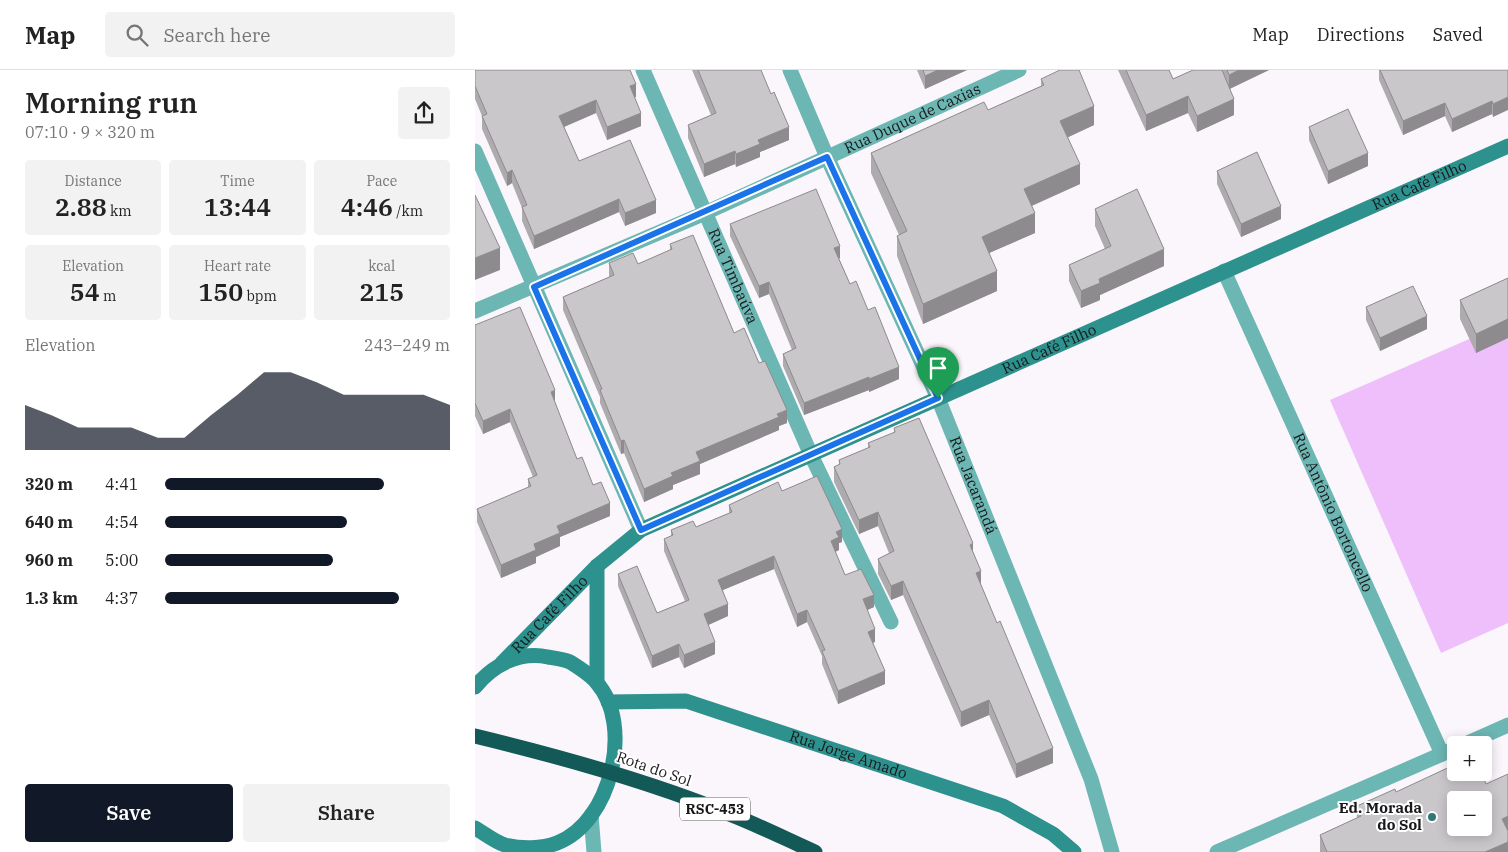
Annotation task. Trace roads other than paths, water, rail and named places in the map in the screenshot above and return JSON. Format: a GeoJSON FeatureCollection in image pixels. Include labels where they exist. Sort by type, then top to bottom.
{"type":"FeatureCollection","features":[{"type":"Feature","properties":{"kind":"highway","name":"Rota do Sol"},"geometry":{"type":"LineString","coordinates":[[475,736],[613,773],[732,815],[815,852]]}},
{"type":"Feature","properties":{"kind":"street","name":"Rua Timbaúva"},"geometry":{"type":"LineString","coordinates":[[643,70],[811,455],[891,622]]}},
{"type":"Feature","properties":{"kind":"street","name":"Rua Jacarandá"},"geometry":{"type":"LineString","coordinates":[[790,70],[827,157],[938,398],[1091,779],[1112,852]]}},
{"type":"Feature","properties":{"kind":"street","name":"Rua Duque de Caxias"},"geometry":{"type":"LineString","coordinates":[[475,311],[705,213],[1019,70]]}},
{"type":"Feature","properties":{"kind":"street","name":"Rua Café Filho"},"geometry":{"type":"LineString","coordinates":[[502,663],[597,566],[641,530],[1508,146]]}},
{"type":"Feature","properties":{"kind":"street"},"geometry":{"type":"LineString","coordinates":[[475,151],[641,530]]}},
{"type":"Feature","properties":{"kind":"street","name":"Rua Antônio Bortoncello"},"geometry":{"type":"LineString","coordinates":[[1224,272],[1447,747]]}},
{"type":"Feature","properties":{"kind":"street","name":"Rua Café Filho"},"geometry":{"type":"LineString","coordinates":[[597,566],[597,682]]}},
{"type":"Feature","properties":{"kind":"street"},"geometry":{"type":"LineString","coordinates":[[475,828],[504,844],[541,850],[559,843],[577,831],[591,815],[613,773],[615,729],[608,702],[597,682],[569,661],[535,654],[502,663],[478,677]]}},
{"type":"Feature","properties":{"kind":"street","name":"Rua Jorge Amado"},"geometry":{"type":"LineString","coordinates":[[608,702],[686,701],[1003,806],[1053,834],[1074,852]]}},
{"type":"Feature","properties":{"kind":"street"},"geometry":{"type":"LineString","coordinates":[[1483,736],[1508,725]]}},
{"type":"Feature","properties":{"kind":"street"},"geometry":{"type":"LineString","coordinates":[[1217,852],[1447,752]]}},
{"type":"Feature","properties":{"kind":"street"},"geometry":{"type":"LineString","coordinates":[[591,815],[594,852]]}},
{"type":"Feature","properties":{"kind":"place","name":"Ed. Morada do Sol"},"geometry":{"type":"Point","coordinates":[1432,817]}}]}
